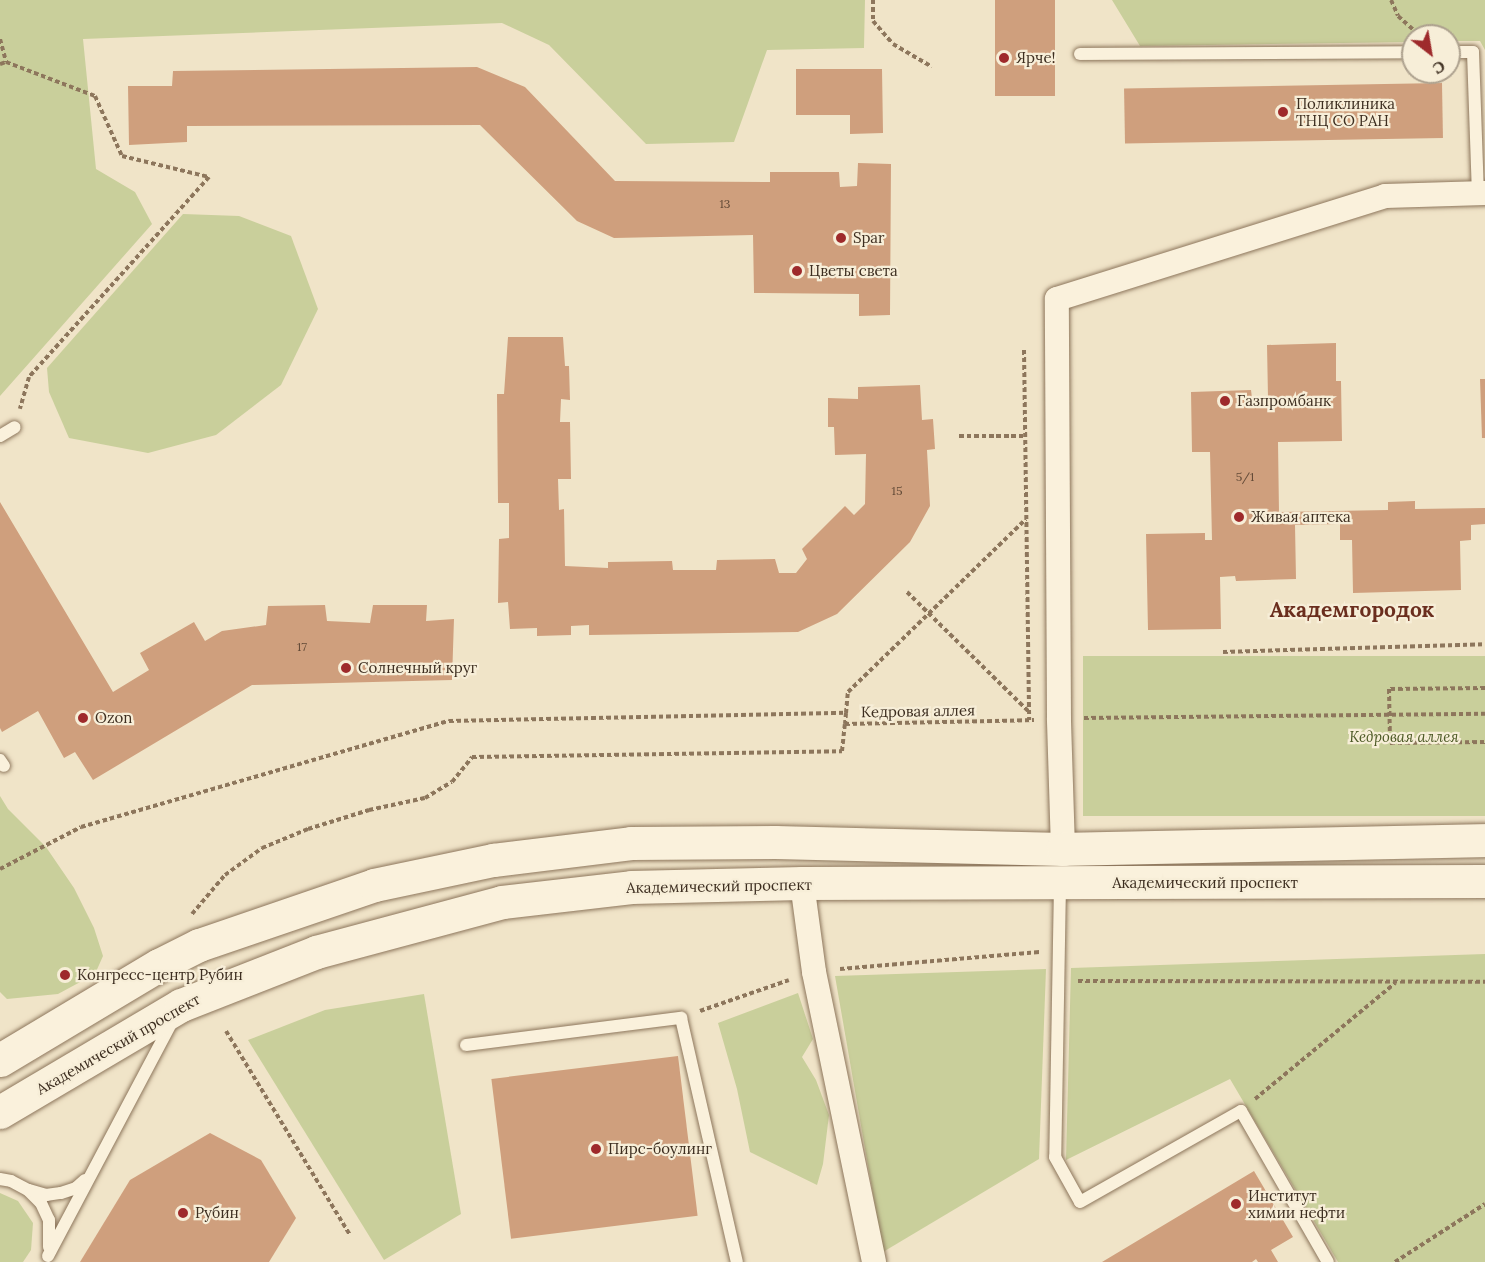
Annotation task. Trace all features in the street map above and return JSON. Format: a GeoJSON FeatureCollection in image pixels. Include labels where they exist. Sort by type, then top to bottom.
{"type":"FeatureCollection","features":[{"type":"Feature","properties":{"kind":"main road"},"geometry":{"type":"LineString","coordinates":[[0,1060],[159,965],[231,933],[375,885],[493,860],[631,843],[775,842],[1063,849],[1485,840]]}},
{"type":"Feature","properties":{"kind":"main road"},"geometry":{"type":"LineString","coordinates":[[1060,884],[1063,849]]}},
{"type":"Feature","properties":{"kind":"main road","name":"Академический проспект"},"geometry":{"type":"LineString","coordinates":[[0,1112],[181,1005],[316,952],[502,902],[630,887],[802,883],[1060,884],[1485,880]]}},
{"type":"Feature","properties":{"kind":"main road"},"geometry":{"type":"LineString","coordinates":[[159,965],[181,1005]]}},
{"type":"Feature","properties":{"kind":"street"},"geometry":{"type":"LineString","coordinates":[[1063,849],[1059,719],[1057,299],[1385,196],[1481,193]]}},
{"type":"Feature","properties":{"kind":"street"},"geometry":{"type":"LineString","coordinates":[[802,883],[814,972],[874,1262]]}},
{"type":"Feature","properties":{"kind":"lane"},"geometry":{"type":"LineString","coordinates":[[1080,54],[1401,52]]}},
{"type":"Feature","properties":{"kind":"lane"},"geometry":{"type":"LineString","coordinates":[[1461,52],[1473,52],[1481,193]]}},
{"type":"Feature","properties":{"kind":"lane"},"geometry":{"type":"LineString","coordinates":[[0,436],[15,427]]}},
{"type":"Feature","properties":{"kind":"lane"},"geometry":{"type":"LineString","coordinates":[[1060,884],[1055,1157],[1080,1202],[1241,1111],[1328,1262]]}},
{"type":"Feature","properties":{"kind":"lane"},"geometry":{"type":"LineString","coordinates":[[46,1259],[181,1005]]}},
{"type":"Feature","properties":{"kind":"lane"},"geometry":{"type":"LineString","coordinates":[[466,1045],[681,1018],[737,1262]]}},
{"type":"Feature","properties":{"kind":"lane"},"geometry":{"type":"LineString","coordinates":[[0,1179],[46,1195],[76,1188],[89,1176]]}},
{"type":"Feature","properties":{"kind":"lane"},"geometry":{"type":"LineString","coordinates":[[28,1190],[41,1203],[49,1220],[51,1238],[46,1259]]}},
{"type":"Feature","properties":{"kind":"path"},"geometry":{"type":"LineString","coordinates":[[873,0],[873,21],[893,44],[932,67]]}},
{"type":"Feature","properties":{"kind":"path"},"geometry":{"type":"LineString","coordinates":[[1391,0],[1398,16],[1407,24]]}},
{"type":"Feature","properties":{"kind":"path"},"geometry":{"type":"LineString","coordinates":[[0,39],[6,62]]}},
{"type":"Feature","properties":{"kind":"path"},"geometry":{"type":"LineString","coordinates":[[0,64],[6,62],[95,96],[122,156],[209,177],[29,377],[15,427]]}},
{"type":"Feature","properties":{"kind":"path"},"geometry":{"type":"LineString","coordinates":[[1024,350],[1029,720]]}},
{"type":"Feature","properties":{"kind":"path"},"geometry":{"type":"LineString","coordinates":[[959,436],[1025,436]]}},
{"type":"Feature","properties":{"kind":"path"},"geometry":{"type":"LineString","coordinates":[[846,713],[848,692],[1026,519]]}},
{"type":"Feature","properties":{"kind":"path"},"geometry":{"type":"LineString","coordinates":[[907,591],[1029,712]]}},
{"type":"Feature","properties":{"kind":"path"},"geometry":{"type":"LineString","coordinates":[[1223,652],[1485,644]]}},
{"type":"Feature","properties":{"kind":"path"},"geometry":{"type":"LineString","coordinates":[[1485,688],[1389,689],[1390,743],[1485,742]]}},
{"type":"Feature","properties":{"kind":"path","name":"Кедровая аллея"},"geometry":{"type":"LineString","coordinates":[[0,869],[81,827],[449,721],[846,713],[845,724],[1485,714]]}},
{"type":"Feature","properties":{"kind":"path"},"geometry":{"type":"LineString","coordinates":[[188,920],[225,875],[262,848],[308,828],[369,810],[425,798],[452,783],[472,757],[842,751],[845,724]]}},
{"type":"Feature","properties":{"kind":"path"},"geometry":{"type":"LineString","coordinates":[[1241,1111],[1396,982]]}},
{"type":"Feature","properties":{"kind":"path"},"geometry":{"type":"LineString","coordinates":[[226,1031],[350,1235]]}},
{"type":"Feature","properties":{"kind":"path"},"geometry":{"type":"LineString","coordinates":[[1395,1262],[1485,1204]]}},
{"type":"Feature","properties":{"kind":"green space"},"geometry":{"type":"Polygon","coordinates":[[[0,0],[865,0],[864,48],[767,50],[734,142],[646,144],[549,45],[502,23],[83,39],[96,169],[135,192],[152,224],[0,396],[0,0]]]}},
{"type":"Feature","properties":{"kind":"green space"},"geometry":{"type":"Polygon","coordinates":[[[1112,0],[1485,0],[1485,50],[1480,41],[1461,41],[1461,24],[1401,24],[1401,42],[1140,46],[1112,0]]]}},
{"type":"Feature","properties":{"kind":"green space"},"geometry":{"type":"Polygon","coordinates":[[[183,214],[239,216],[291,236],[318,309],[281,385],[216,435],[148,453],[69,438],[49,392],[47,368],[183,214]]]}},
{"type":"Feature","properties":{"kind":"green space","name":"Кедровая аллея"},"geometry":{"type":"Polygon","coordinates":[[[1083,656],[1485,656],[1485,816],[1083,816],[1083,656]]]}},
{"type":"Feature","properties":{"kind":"green space"},"geometry":{"type":"Polygon","coordinates":[[[0,796],[8,809],[46,847],[74,888],[94,928],[103,956],[95,974],[58,994],[7,999],[0,992],[0,796]]]}},
{"type":"Feature","properties":{"kind":"green space"},"geometry":{"type":"Polygon","coordinates":[[[1485,954],[1485,1262],[1338,1262],[1230,1079],[1066,1160],[1071,968],[1485,954]]]}},
{"type":"Feature","properties":{"kind":"green space"},"geometry":{"type":"Polygon","coordinates":[[[1046,969],[1039,1159],[883,1252],[835,976],[1046,969]]]}},
{"type":"Feature","properties":{"kind":"green space"},"geometry":{"type":"Polygon","coordinates":[[[798,993],[813,1039],[802,1057],[816,1080],[829,1115],[823,1164],[817,1185],[750,1152],[737,1089],[718,1023],[798,993]]]}},
{"type":"Feature","properties":{"kind":"green space"},"geometry":{"type":"Polygon","coordinates":[[[424,994],[461,1214],[384,1260],[248,1040],[325,1010],[424,994]]]}},
{"type":"Feature","properties":{"kind":"green space"},"geometry":{"type":"Polygon","coordinates":[[[0,1193],[18,1201],[33,1223],[31,1250],[23,1262],[0,1262],[0,1193]]]}},
{"type":"Feature","properties":{"kind":"building"},"geometry":{"type":"Polygon","coordinates":[[[995,0],[1055,0],[1055,96],[995,96],[995,0]]]}},
{"type":"Feature","properties":{"kind":"building"},"geometry":{"type":"Polygon","coordinates":[[[477,67],[525,87],[615,181],[770,182],[770,172],[839,172],[840,187],[857,186],[858,163],[891,164],[890,315],[859,316],[859,294],[754,293],[753,235],[614,238],[577,221],[480,125],[187,126],[187,142],[129,145],[128,86],[172,86],[173,71],[477,67]]]}},
{"type":"Feature","properties":{"kind":"building"},"geometry":{"type":"Polygon","coordinates":[[[796,69],[882,69],[883,133],[850,134],[850,115],[796,115],[796,69]]]}},
{"type":"Feature","properties":{"kind":"building","name":"Поликлиника ТНЦ СО РАН"},"geometry":{"type":"Polygon","coordinates":[[[1442,84],[1443,138],[1125,144],[1124,89],[1442,84]]]}},
{"type":"Feature","properties":{"kind":"building"},"geometry":{"type":"Polygon","coordinates":[[[508,337],[563,337],[565,366],[569,366],[570,400],[561,399],[560,422],[570,422],[571,479],[558,479],[559,510],[564,509],[565,566],[608,568],[608,562],[672,561],[673,570],[716,570],[717,560],[775,559],[779,573],[796,573],[807,559],[802,549],[845,506],[854,515],[865,504],[866,454],[835,455],[834,427],[828,427],[828,398],[858,399],[858,387],[920,385],[922,420],[933,419],[935,449],[927,450],[930,506],[910,542],[837,614],[798,632],[589,635],[589,625],[571,626],[571,635],[537,636],[537,628],[510,629],[508,602],[498,603],[499,539],[509,538],[509,503],[498,503],[497,394],[504,394],[508,337]]]}},
{"type":"Feature","properties":{"kind":"building"},"geometry":{"type":"Polygon","coordinates":[[[1336,343],[1336,381],[1341,381],[1342,441],[1278,442],[1279,512],[1388,510],[1388,502],[1415,501],[1415,509],[1485,508],[1485,524],[1471,525],[1471,540],[1460,541],[1461,590],[1353,593],[1352,540],[1340,540],[1340,524],[1295,525],[1296,579],[1236,581],[1235,576],[1220,577],[1221,629],[1148,630],[1146,534],[1205,533],[1205,540],[1212,540],[1210,452],[1192,452],[1191,392],[1251,390],[1252,398],[1268,398],[1267,345],[1336,343]]]}},
{"type":"Feature","properties":{"kind":"building"},"geometry":{"type":"Polygon","coordinates":[[[1480,379],[1485,379],[1485,438],[1482,438],[1480,379]]]}},
{"type":"Feature","properties":{"kind":"building"},"geometry":{"type":"Polygon","coordinates":[[[0,502],[113,692],[149,670],[140,653],[194,622],[205,641],[222,631],[266,625],[268,606],[325,605],[327,621],[370,623],[373,605],[427,605],[426,621],[454,619],[452,680],[252,685],[93,780],[75,752],[64,758],[38,711],[2,732],[0,728],[0,502]]]}},
{"type":"Feature","properties":{"kind":"building","name":"Пирс-боулинг"},"geometry":{"type":"Polygon","coordinates":[[[678,1056],[698,1216],[511,1239],[491,1079],[678,1056]]]}},
{"type":"Feature","properties":{"kind":"building"},"geometry":{"type":"Polygon","coordinates":[[[210,1133],[261,1160],[296,1218],[269,1262],[80,1262],[130,1180],[210,1133]]]}},
{"type":"Feature","properties":{"kind":"building","name":"Институт химии нефти"},"geometry":{"type":"Polygon","coordinates":[[[1254,1171],[1293,1237],[1271,1250],[1278,1262],[1258,1262],[1256,1259],[1252,1262],[1102,1262],[1254,1171]]]}},
{"type":"Feature","properties":{"kind":"place","name":"Ярче!"},"geometry":{"type":"Point","coordinates":[1004,58]}},
{"type":"Feature","properties":{"kind":"place","name":"Поликлиника ТНЦ СО РАН"},"geometry":{"type":"Point","coordinates":[1283,112]}},
{"type":"Feature","properties":{"kind":"place","name":"Spar"},"geometry":{"type":"Point","coordinates":[841,238]}},
{"type":"Feature","properties":{"kind":"place","name":"Цветы света"},"geometry":{"type":"Point","coordinates":[797,271]}},
{"type":"Feature","properties":{"kind":"place","name":"Газпромбанк"},"geometry":{"type":"Point","coordinates":[1225,401]}},
{"type":"Feature","properties":{"kind":"place","name":"Живая аптека"},"geometry":{"type":"Point","coordinates":[1239,517]}},
{"type":"Feature","properties":{"kind":"place","name":"Солнечный круг"},"geometry":{"type":"Point","coordinates":[346,668]}},
{"type":"Feature","properties":{"kind":"place","name":"Ozon"},"geometry":{"type":"Point","coordinates":[83,718]}},
{"type":"Feature","properties":{"kind":"place","name":"Конгресс-центр Рубин"},"geometry":{"type":"Point","coordinates":[65,975]}},
{"type":"Feature","properties":{"kind":"place","name":"Пирс-боулинг"},"geometry":{"type":"Point","coordinates":[596,1149]}},
{"type":"Feature","properties":{"kind":"place","name":"Институт химии нефти"},"geometry":{"type":"Point","coordinates":[1236,1204]}},
{"type":"Feature","properties":{"kind":"place","name":"Рубин"},"geometry":{"type":"Point","coordinates":[183,1213]}},
{"type":"Feature","properties":{"kind":"district","name":"Академгородок"},"geometry":{"type":"Point","coordinates":[1352,610]}}]}
